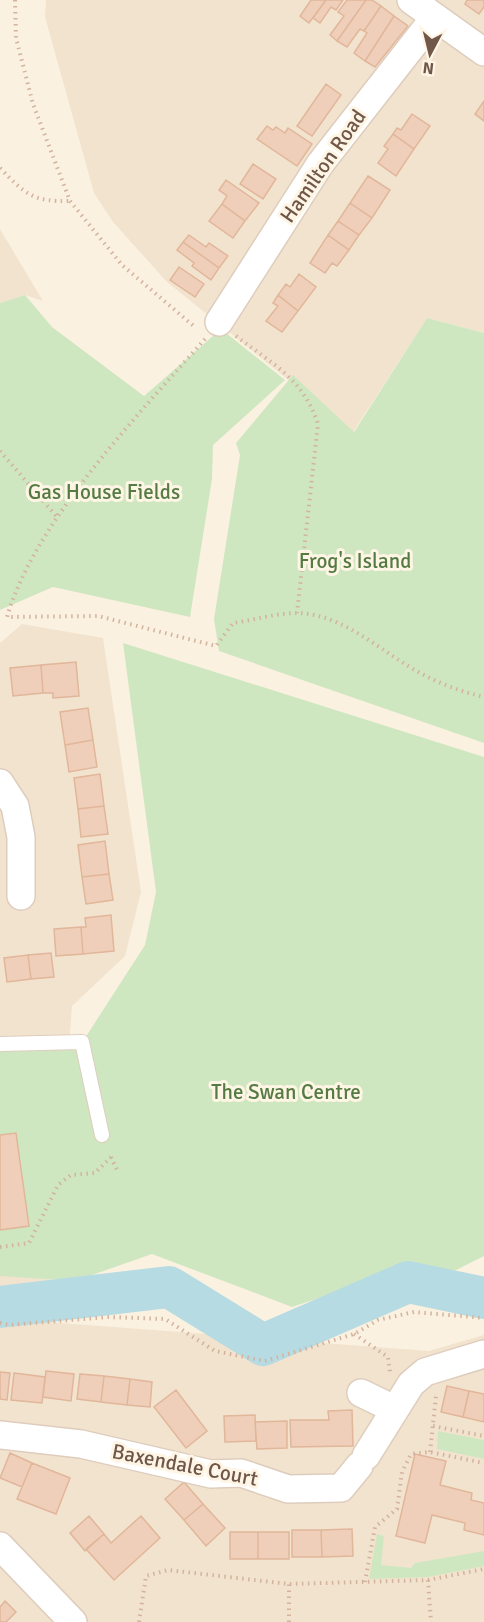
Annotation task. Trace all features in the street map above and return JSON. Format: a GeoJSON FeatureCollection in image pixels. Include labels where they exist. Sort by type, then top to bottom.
{"type":"FeatureCollection","features":[{"type":"Feature","properties":{"kind":"street"},"geometry":{"type":"LineString","coordinates":[[411,0],[484,52]]}},
{"type":"Feature","properties":{"kind":"street","name":"Hamilton Road"},"geometry":{"type":"LineString","coordinates":[[219,322],[320,164],[435,17]]}},
{"type":"Feature","properties":{"kind":"street"},"geometry":{"type":"LineString","coordinates":[[0,783],[15,806],[21,837],[21,896]]}},
{"type":"Feature","properties":{"kind":"street","name":"Baxendale Court"},"geometry":{"type":"LineString","coordinates":[[0,1435],[81,1444],[211,1474],[241,1473],[288,1489],[341,1488],[363,1461],[399,1401],[425,1372],[484,1354]]}},
{"type":"Feature","properties":{"kind":"street"},"geometry":{"type":"LineString","coordinates":[[361,1393],[399,1401]]}},
{"type":"Feature","properties":{"kind":"street"},"geometry":{"type":"LineString","coordinates":[[0,1546],[73,1622]]}},
{"type":"Feature","properties":{"kind":"lane"},"geometry":{"type":"LineString","coordinates":[[0,1044],[82,1042],[102,1135]]}},
{"type":"Feature","properties":{"kind":"path"},"geometry":{"type":"LineString","coordinates":[[15,0],[16,38],[33,104],[70,201],[122,265],[191,327],[199,330],[219,322]]}},
{"type":"Feature","properties":{"kind":"path"},"geometry":{"type":"LineString","coordinates":[[0,168],[27,195],[45,201],[70,201]]}},
{"type":"Feature","properties":{"kind":"path"},"geometry":{"type":"LineString","coordinates":[[8,616],[16,588],[58,518],[117,439],[219,322]]}},
{"type":"Feature","properties":{"kind":"path"},"geometry":{"type":"LineString","coordinates":[[219,322],[294,380],[311,404],[318,424],[297,613]]}},
{"type":"Feature","properties":{"kind":"path"},"geometry":{"type":"LineString","coordinates":[[0,451],[58,518]]}},
{"type":"Feature","properties":{"kind":"path"},"geometry":{"type":"LineString","coordinates":[[0,619],[8,616],[98,616],[216,646],[233,623],[297,613],[327,620],[356,632],[423,675],[459,691],[484,696]]}},
{"type":"Feature","properties":{"kind":"path"},"geometry":{"type":"LineString","coordinates":[[0,1247],[29,1243],[58,1185],[71,1175],[95,1173],[111,1157]]}},
{"type":"Feature","properties":{"kind":"path"},"geometry":{"type":"LineString","coordinates":[[0,1323],[9,1325],[109,1317],[165,1319],[215,1351],[265,1361],[354,1334],[378,1320],[414,1311],[484,1318]]}},
{"type":"Feature","properties":{"kind":"path"},"geometry":{"type":"LineString","coordinates":[[354,1334],[388,1358],[390,1376],[399,1401]]}},
{"type":"Feature","properties":{"kind":"path"},"geometry":{"type":"LineString","coordinates":[[430,1452],[439,1368]]}},
{"type":"Feature","properties":{"kind":"path"},"geometry":{"type":"LineString","coordinates":[[433,1426],[484,1436]]}},
{"type":"Feature","properties":{"kind":"path"},"geometry":{"type":"LineString","coordinates":[[365,1582],[375,1527],[397,1509],[402,1472],[411,1454],[430,1452],[484,1463]]}},
{"type":"Feature","properties":{"kind":"path"},"geometry":{"type":"LineString","coordinates":[[139,1622],[146,1576],[168,1570],[289,1584],[428,1580],[484,1569]]}},
{"type":"Feature","properties":{"kind":"path"},"geometry":{"type":"LineString","coordinates":[[428,1580],[431,1622]]}},
{"type":"Feature","properties":{"kind":"path"},"geometry":{"type":"LineString","coordinates":[[289,1584],[289,1622]]}},
{"type":"Feature","properties":{"kind":"shaded area"},"geometry":{"type":"Polygon","coordinates":[[[46,0],[484,0],[484,333],[427,318],[353,432],[167,282],[113,222],[94,193],[45,17],[46,0]]]}},
{"type":"Feature","properties":{"kind":"shaded area"},"geometry":{"type":"Polygon","coordinates":[[[0,229],[43,301],[25,295],[0,303],[0,229]]]}},
{"type":"Feature","properties":{"kind":"shaded area"},"geometry":{"type":"Polygon","coordinates":[[[22,624],[103,638],[141,892],[125,956],[72,1006],[47,1322],[429,1351],[484,1335],[484,1622],[0,1622],[0,643],[22,624]]]}},
{"type":"Feature","properties":{"kind":"green space","name":"Gas House Fields"},"geometry":{"type":"Polygon","coordinates":[[[25,295],[52,327],[144,396],[221,329],[285,380],[213,445],[212,479],[190,617],[53,587],[0,610],[0,303],[25,295]]]}},
{"type":"Feature","properties":{"kind":"green space","name":"Frog's Island"},"geometry":{"type":"Polygon","coordinates":[[[427,318],[484,333],[484,743],[219,651],[214,619],[240,455],[236,443],[293,375],[354,432],[427,318]]]}},
{"type":"Feature","properties":{"kind":"green space","name":"The Swan Centre"},"geometry":{"type":"Polygon","coordinates":[[[123,643],[484,757],[484,1256],[438,1279],[388,1275],[292,1307],[152,1254],[75,1281],[0,1276],[0,1049],[85,1038],[145,945],[156,892],[123,643]]]}},
{"type":"Feature","properties":{"kind":"green space"},"geometry":{"type":"Polygon","coordinates":[[[438,1431],[484,1440],[484,1459],[437,1449],[438,1431]]]}},
{"type":"Feature","properties":{"kind":"green space"},"geometry":{"type":"Polygon","coordinates":[[[377,1534],[384,1536],[381,1565],[411,1568],[415,1563],[484,1551],[484,1566],[428,1577],[369,1579],[377,1534]]]}},
{"type":"Feature","properties":{"kind":"building"},"geometry":{"type":"Polygon","coordinates":[[[311,0],[326,0],[309,23],[300,16],[311,0]]]}},
{"type":"Feature","properties":{"kind":"building"},"geometry":{"type":"Polygon","coordinates":[[[326,0],[343,0],[336,10],[331,7],[320,23],[313,18],[326,0]]]}},
{"type":"Feature","properties":{"kind":"building"},"geometry":{"type":"Polygon","coordinates":[[[347,0],[366,0],[337,41],[330,35],[344,16],[338,12],[347,0]]]}},
{"type":"Feature","properties":{"kind":"building"},"geometry":{"type":"Polygon","coordinates":[[[366,0],[372,0],[381,6],[364,31],[360,29],[347,47],[337,41],[366,0]]]}},
{"type":"Feature","properties":{"kind":"building"},"geometry":{"type":"Polygon","coordinates":[[[467,0],[484,0],[484,7],[479,14],[465,4],[467,0]]]}},
{"type":"Feature","properties":{"kind":"building"},"geometry":{"type":"Polygon","coordinates":[[[381,6],[394,16],[365,61],[354,53],[367,33],[364,31],[381,6]]]}},
{"type":"Feature","properties":{"kind":"building"},"geometry":{"type":"Polygon","coordinates":[[[394,16],[408,26],[375,67],[365,61],[394,16]]]}},
{"type":"Feature","properties":{"kind":"building"},"geometry":{"type":"Polygon","coordinates":[[[326,84],[341,95],[312,136],[297,126],[326,84]]]}},
{"type":"Feature","properties":{"kind":"building"},"geometry":{"type":"Polygon","coordinates":[[[484,101],[484,121],[475,114],[484,101]]]}},
{"type":"Feature","properties":{"kind":"building"},"geometry":{"type":"Polygon","coordinates":[[[412,114],[430,126],[414,149],[393,134],[397,128],[401,130],[412,114]]]}},
{"type":"Feature","properties":{"kind":"building"},"geometry":{"type":"Polygon","coordinates":[[[267,126],[273,130],[276,127],[285,133],[288,128],[312,144],[297,166],[257,139],[267,126]]]}},
{"type":"Feature","properties":{"kind":"building"},"geometry":{"type":"Polygon","coordinates":[[[393,134],[414,149],[396,176],[378,163],[388,149],[384,146],[393,134]]]}},
{"type":"Feature","properties":{"kind":"building"},"geometry":{"type":"Polygon","coordinates":[[[253,164],[276,179],[263,199],[240,184],[253,164]]]}},
{"type":"Feature","properties":{"kind":"building"},"geometry":{"type":"Polygon","coordinates":[[[368,176],[390,190],[372,218],[350,203],[368,176]]]}},
{"type":"Feature","properties":{"kind":"building"},"geometry":{"type":"Polygon","coordinates":[[[226,180],[259,203],[245,221],[222,204],[227,196],[219,190],[226,180]]]}},
{"type":"Feature","properties":{"kind":"building"},"geometry":{"type":"Polygon","coordinates":[[[350,203],[372,218],[359,235],[338,221],[350,203]]]}},
{"type":"Feature","properties":{"kind":"building"},"geometry":{"type":"Polygon","coordinates":[[[222,204],[245,221],[233,238],[209,221],[222,204]]]}},
{"type":"Feature","properties":{"kind":"building"},"geometry":{"type":"Polygon","coordinates":[[[338,221],[359,235],[349,250],[328,235],[338,221]]]}},
{"type":"Feature","properties":{"kind":"building"},"geometry":{"type":"Polygon","coordinates":[[[189,235],[206,247],[209,243],[228,256],[219,268],[183,242],[189,235]]]}},
{"type":"Feature","properties":{"kind":"building"},"geometry":{"type":"Polygon","coordinates":[[[328,235],[349,250],[337,266],[332,263],[325,273],[310,263],[328,235]]]}},
{"type":"Feature","properties":{"kind":"building"},"geometry":{"type":"Polygon","coordinates":[[[183,242],[219,268],[211,280],[192,266],[194,263],[177,250],[183,242]]]}},
{"type":"Feature","properties":{"kind":"building"},"geometry":{"type":"Polygon","coordinates":[[[179,267],[204,284],[195,297],[170,280],[179,267]]]}},
{"type":"Feature","properties":{"kind":"building"},"geometry":{"type":"Polygon","coordinates":[[[299,274],[316,287],[298,311],[278,295],[286,284],[290,287],[299,274]]]}},
{"type":"Feature","properties":{"kind":"building"},"geometry":{"type":"Polygon","coordinates":[[[278,295],[298,311],[282,332],[266,321],[278,306],[273,303],[278,295]]]}},
{"type":"Feature","properties":{"kind":"building"},"geometry":{"type":"Polygon","coordinates":[[[76,662],[79,696],[53,698],[53,693],[43,693],[41,665],[76,662]]]}},
{"type":"Feature","properties":{"kind":"building"},"geometry":{"type":"Polygon","coordinates":[[[41,665],[43,693],[13,696],[10,668],[41,665]]]}},
{"type":"Feature","properties":{"kind":"building"},"geometry":{"type":"Polygon","coordinates":[[[88,708],[93,740],[65,745],[60,712],[88,708]]]}},
{"type":"Feature","properties":{"kind":"building"},"geometry":{"type":"Polygon","coordinates":[[[93,740],[97,767],[69,772],[65,745],[93,740]]]}},
{"type":"Feature","properties":{"kind":"building"},"geometry":{"type":"Polygon","coordinates":[[[100,774],[104,806],[78,809],[74,778],[100,774]]]}},
{"type":"Feature","properties":{"kind":"building"},"geometry":{"type":"Polygon","coordinates":[[[104,806],[108,834],[81,837],[78,809],[104,806]]]}},
{"type":"Feature","properties":{"kind":"building"},"geometry":{"type":"Polygon","coordinates":[[[105,841],[109,874],[82,877],[78,845],[105,841]]]}},
{"type":"Feature","properties":{"kind":"building"},"geometry":{"type":"Polygon","coordinates":[[[109,874],[113,900],[86,904],[82,877],[109,874]]]}},
{"type":"Feature","properties":{"kind":"building"},"geometry":{"type":"Polygon","coordinates":[[[111,915],[114,951],[83,954],[81,927],[86,927],[85,918],[111,915]]]}},
{"type":"Feature","properties":{"kind":"building"},"geometry":{"type":"Polygon","coordinates":[[[81,927],[83,954],[56,956],[54,929],[81,927]]]}},
{"type":"Feature","properties":{"kind":"building"},"geometry":{"type":"Polygon","coordinates":[[[51,953],[54,977],[31,979],[28,955],[51,953]]]}},
{"type":"Feature","properties":{"kind":"building"},"geometry":{"type":"Polygon","coordinates":[[[28,955],[31,979],[7,982],[4,958],[28,955]]]}},
{"type":"Feature","properties":{"kind":"building"},"geometry":{"type":"Polygon","coordinates":[[[16,1133],[29,1226],[0,1230],[0,1135],[16,1133]]]}},
{"type":"Feature","properties":{"kind":"building"},"geometry":{"type":"Polygon","coordinates":[[[46,1371],[74,1374],[71,1401],[43,1397],[46,1371]]]}},
{"type":"Feature","properties":{"kind":"building"},"geometry":{"type":"Polygon","coordinates":[[[0,1372],[10,1373],[7,1400],[0,1399],[0,1372]]]}},
{"type":"Feature","properties":{"kind":"building"},"geometry":{"type":"Polygon","coordinates":[[[14,1373],[45,1377],[42,1403],[11,1400],[14,1373]]]}},
{"type":"Feature","properties":{"kind":"building"},"geometry":{"type":"Polygon","coordinates":[[[80,1374],[104,1376],[101,1402],[77,1399],[80,1374]]]}},
{"type":"Feature","properties":{"kind":"building"},"geometry":{"type":"Polygon","coordinates":[[[104,1376],[130,1379],[127,1405],[101,1402],[104,1376]]]}},
{"type":"Feature","properties":{"kind":"building"},"geometry":{"type":"Polygon","coordinates":[[[130,1379],[152,1382],[150,1407],[127,1405],[130,1379]]]}},
{"type":"Feature","properties":{"kind":"building"},"geometry":{"type":"Polygon","coordinates":[[[447,1386],[469,1391],[463,1417],[441,1412],[447,1386]]]}},
{"type":"Feature","properties":{"kind":"building"},"geometry":{"type":"Polygon","coordinates":[[[176,1390],[207,1431],[186,1448],[154,1407],[176,1390]]]}},
{"type":"Feature","properties":{"kind":"building"},"geometry":{"type":"Polygon","coordinates":[[[469,1391],[484,1394],[484,1422],[463,1417],[469,1391]]]}},
{"type":"Feature","properties":{"kind":"building"},"geometry":{"type":"Polygon","coordinates":[[[352,1410],[353,1446],[291,1447],[290,1420],[329,1420],[328,1411],[352,1410]]]}},
{"type":"Feature","properties":{"kind":"building"},"geometry":{"type":"Polygon","coordinates":[[[255,1415],[256,1441],[225,1442],[224,1416],[255,1415]]]}},
{"type":"Feature","properties":{"kind":"building"},"geometry":{"type":"Polygon","coordinates":[[[287,1421],[287,1448],[257,1449],[255,1422],[287,1421]]]}},
{"type":"Feature","properties":{"kind":"building"},"geometry":{"type":"Polygon","coordinates":[[[10,1453],[32,1463],[22,1487],[0,1478],[10,1453]]]}},
{"type":"Feature","properties":{"kind":"building"},"geometry":{"type":"Polygon","coordinates":[[[415,1454],[446,1461],[440,1485],[472,1493],[471,1500],[484,1503],[484,1535],[464,1530],[465,1523],[432,1515],[425,1543],[396,1536],[415,1454]]]}},
{"type":"Feature","properties":{"kind":"building"},"geometry":{"type":"Polygon","coordinates":[[[32,1463],[70,1478],[56,1514],[17,1499],[32,1463]]]}},
{"type":"Feature","properties":{"kind":"building"},"geometry":{"type":"Polygon","coordinates":[[[184,1482],[203,1504],[184,1520],[165,1499],[184,1482]]]}},
{"type":"Feature","properties":{"kind":"building"},"geometry":{"type":"Polygon","coordinates":[[[203,1504],[225,1528],[206,1546],[184,1520],[203,1504]]]}},
{"type":"Feature","properties":{"kind":"building"},"geometry":{"type":"Polygon","coordinates":[[[89,1516],[104,1534],[85,1551],[70,1533],[89,1516]]]}},
{"type":"Feature","properties":{"kind":"building"},"geometry":{"type":"Polygon","coordinates":[[[141,1516],[160,1538],[114,1580],[86,1549],[104,1534],[111,1543],[141,1516]]]}},
{"type":"Feature","properties":{"kind":"building"},"geometry":{"type":"Polygon","coordinates":[[[352,1529],[353,1556],[322,1557],[321,1530],[352,1529]]]}},
{"type":"Feature","properties":{"kind":"building"},"geometry":{"type":"Polygon","coordinates":[[[292,1530],[321,1530],[322,1557],[292,1557],[292,1530]]]}},
{"type":"Feature","properties":{"kind":"building"},"geometry":{"type":"Polygon","coordinates":[[[230,1532],[258,1532],[258,1559],[230,1559],[230,1532]]]}},
{"type":"Feature","properties":{"kind":"building"},"geometry":{"type":"Polygon","coordinates":[[[258,1532],[289,1532],[289,1559],[258,1559],[258,1532]]]}},
{"type":"Feature","properties":{"kind":"building"},"geometry":{"type":"Polygon","coordinates":[[[5,1601],[16,1612],[6,1622],[0,1622],[0,1607],[5,1601]]]}},
{"type":"Feature","properties":{"kind":"waterway"},"geometry":{"type":"LineString","coordinates":[[0,1307],[169,1287],[263,1345],[408,1282],[484,1298]]}}]}
